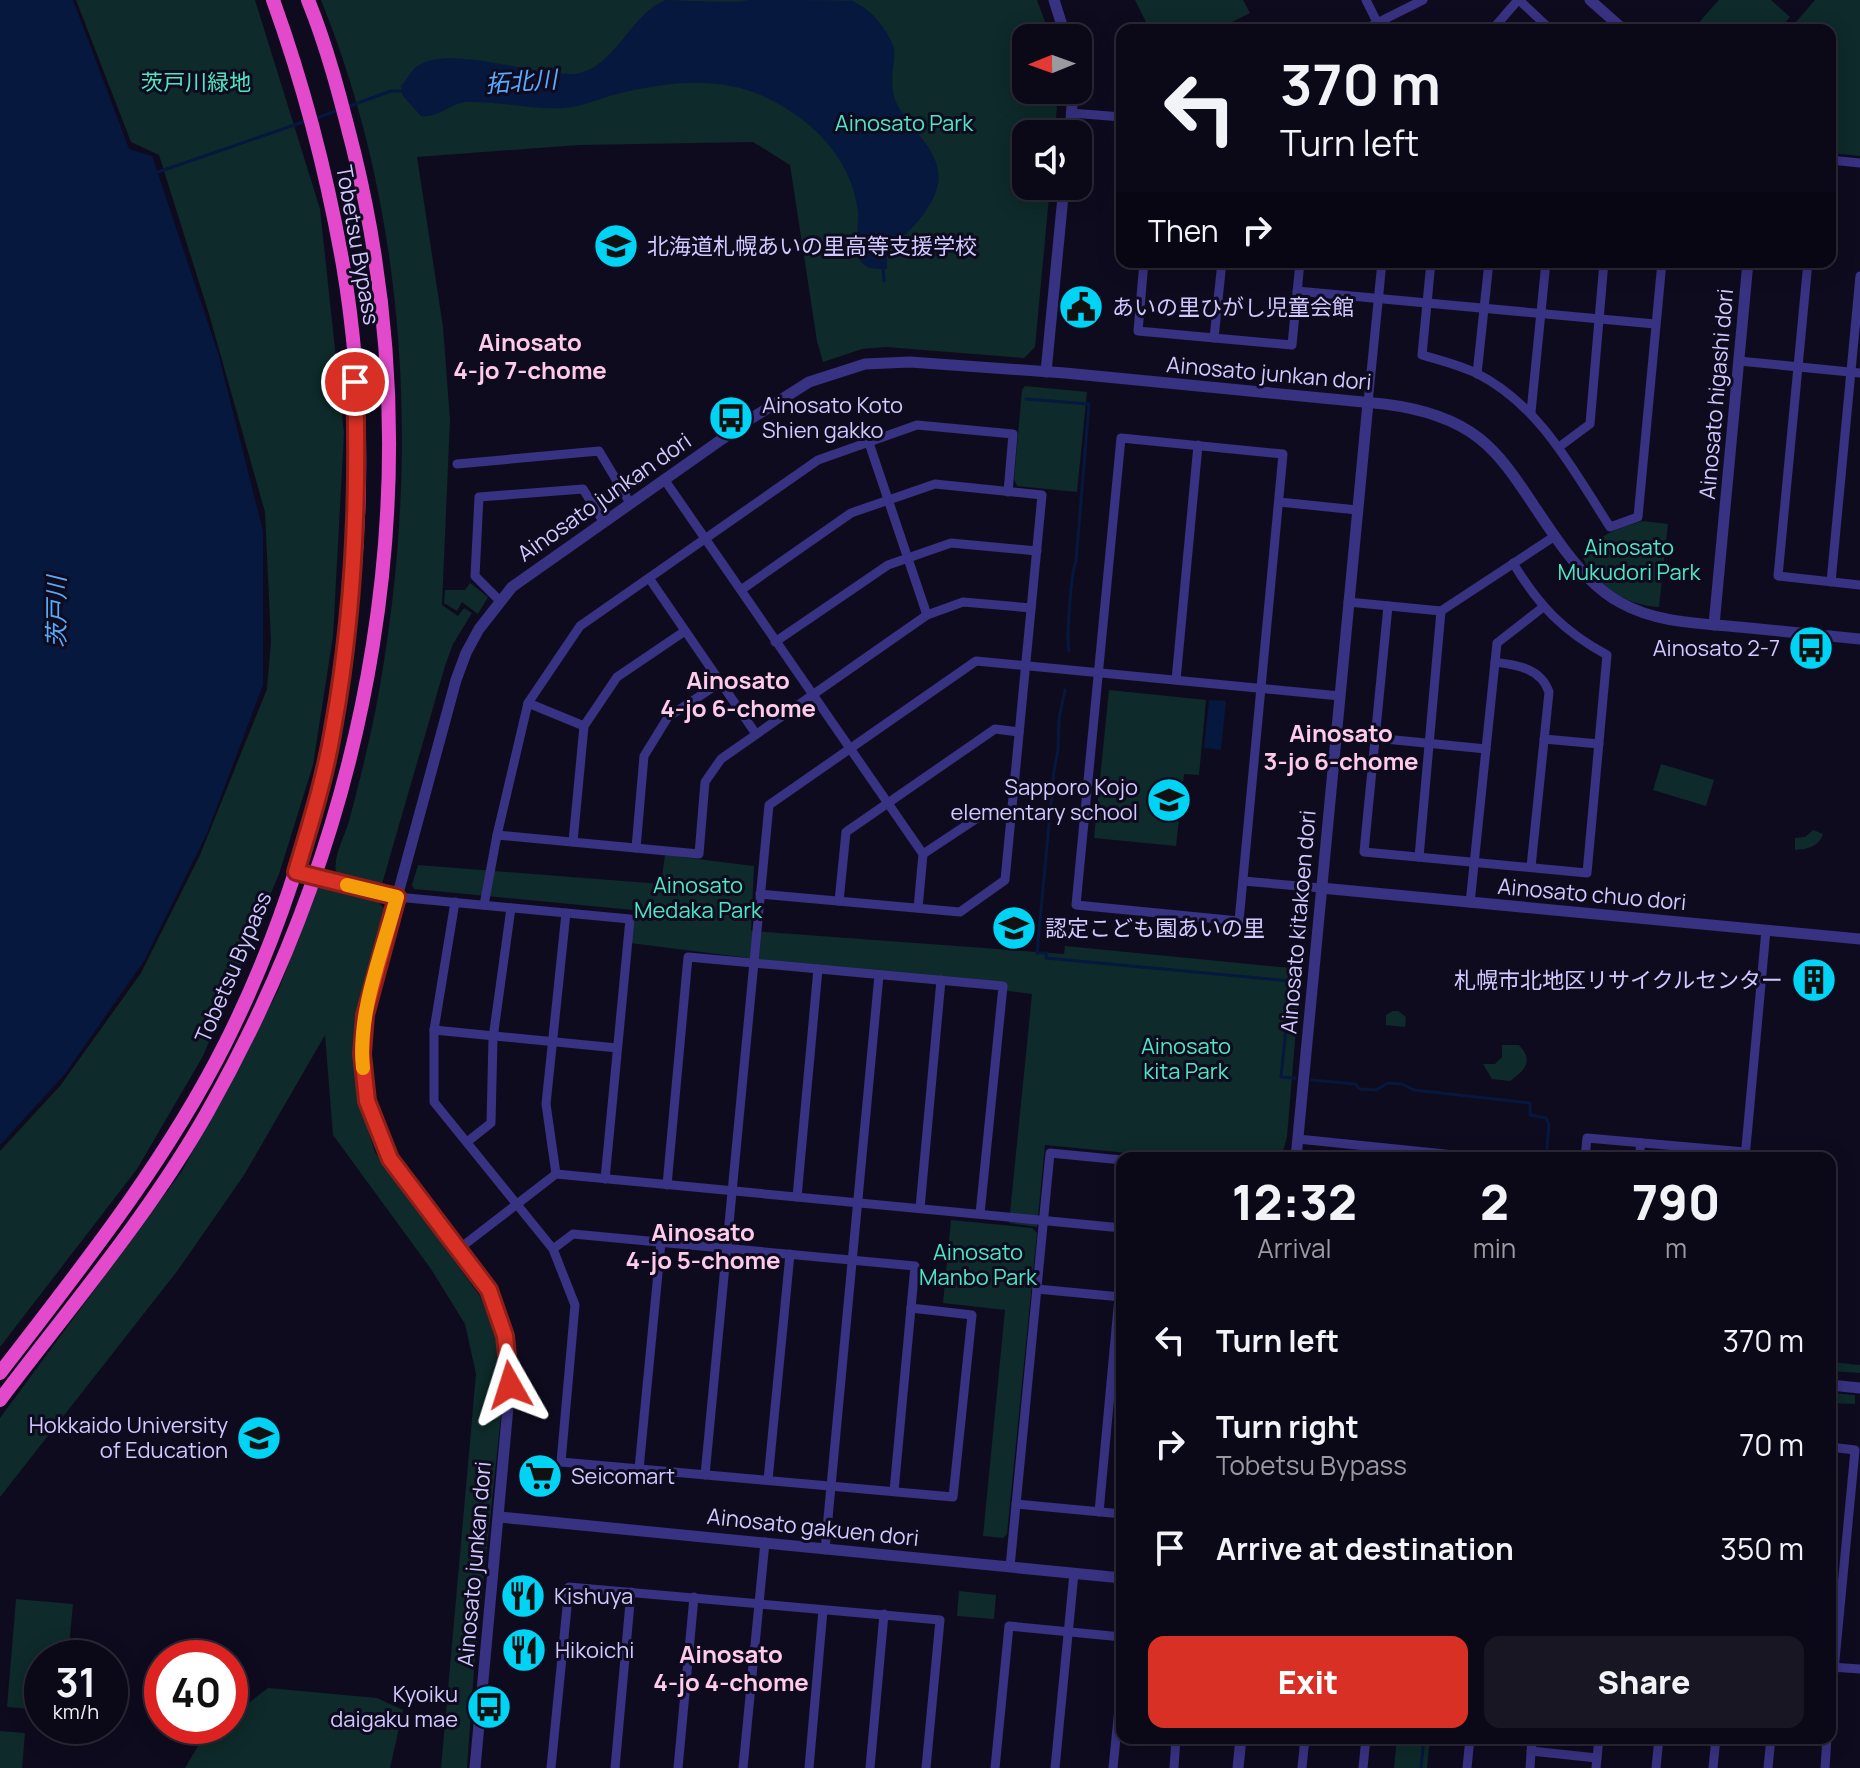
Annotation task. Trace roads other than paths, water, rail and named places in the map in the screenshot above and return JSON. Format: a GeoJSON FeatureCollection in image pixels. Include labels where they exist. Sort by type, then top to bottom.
{"type":"FeatureCollection","features":[{"type":"Feature","properties":{"kind":"highway","name":"Tobetsu Bypass"},"geometry":{"type":"LineString","coordinates":[[0,1373],[151,1174],[225,1045],[275,931],[296,872],[333,729],[352,596],[358,478],[355,382],[343,267],[311,120],[273,0]]}},
{"type":"Feature","properties":{"kind":"highway","name":"Tobetsu Bypass"},"geometry":{"type":"LineString","coordinates":[[0,1400],[165,1183],[207,1114],[269,992],[314,876],[344,783],[380,603],[390,484],[390,388],[378,266],[343,108],[308,0]]}},
{"type":"Feature","properties":{"kind":"street"},"geometry":{"type":"LineString","coordinates":[[1054,0],[1062,24]]}},
{"type":"Feature","properties":{"kind":"street"},"geometry":{"type":"LineString","coordinates":[[1366,0],[1378,24]]}},
{"type":"Feature","properties":{"kind":"street"},"geometry":{"type":"LineString","coordinates":[[1384,24],[1423,0]]}},
{"type":"Feature","properties":{"kind":"street"},"geometry":{"type":"LineString","coordinates":[[1497,24],[1518,0],[1544,24]]}},
{"type":"Feature","properties":{"kind":"street"},"geometry":{"type":"LineString","coordinates":[[1590,0],[1613,24]]}},
{"type":"Feature","properties":{"kind":"street"},"geometry":{"type":"LineString","coordinates":[[1071,120],[1072,104]]}},
{"type":"Feature","properties":{"kind":"street"},"geometry":{"type":"LineString","coordinates":[[1071,113],[1116,117]]}},
{"type":"Feature","properties":{"kind":"street"},"geometry":{"type":"LineString","coordinates":[[1836,161],[1860,163]]}},
{"type":"Feature","properties":{"kind":"street"},"geometry":{"type":"LineString","coordinates":[[1046,372],[1063,200]]}},
{"type":"Feature","properties":{"kind":"street"},"geometry":{"type":"LineString","coordinates":[[1143,268],[1138,331],[1292,345],[1299,268]]}},
{"type":"Feature","properties":{"kind":"street"},"geometry":{"type":"LineString","coordinates":[[1214,338],[1221,268]]}},
{"type":"Feature","properties":{"kind":"street"},"geometry":{"type":"LineString","coordinates":[[1368,403],[1381,268]]}},
{"type":"Feature","properties":{"kind":"street"},"geometry":{"type":"LineString","coordinates":[[1430,268],[1422,355],[1477,374],[1531,412],[1559,447],[1610,527],[1638,517],[1661,268]]}},
{"type":"Feature","properties":{"kind":"street"},"geometry":{"type":"LineString","coordinates":[[1477,374],[1488,268]]}},
{"type":"Feature","properties":{"kind":"street"},"geometry":{"type":"LineString","coordinates":[[1531,412],[1546,268]]}},
{"type":"Feature","properties":{"kind":"street"},"geometry":{"type":"LineString","coordinates":[[1559,447],[1590,424],[1603,268]]}},
{"type":"Feature","properties":{"kind":"street","name":"Ainosato higashi dori"},"geometry":{"type":"LineString","coordinates":[[1714,625],[1747,268]]}},
{"type":"Feature","properties":{"kind":"street"},"geometry":{"type":"LineString","coordinates":[[1807,268],[1778,576],[1860,585]]}},
{"type":"Feature","properties":{"kind":"street"},"geometry":{"type":"LineString","coordinates":[[1831,582],[1855,373],[1860,276]]}},
{"type":"Feature","properties":{"kind":"street"},"geometry":{"type":"LineString","coordinates":[[1297,291],[1655,324]]}},
{"type":"Feature","properties":{"kind":"street"},"geometry":{"type":"LineString","coordinates":[[1739,361],[1855,373]]}},
{"type":"Feature","properties":{"kind":"street","name":"Ainosato junkan dori"},"geometry":{"type":"LineString","coordinates":[[475,1768],[499,1517],[510,1385],[509,1361],[505,1336],[489,1290],[390,1159],[367,1101],[362,1054],[365,1015],[456,680],[472,641],[512,587],[603,521],[809,382],[865,364],[910,362],[1046,372],[1368,403],[1430,412],[1467,429],[1495,451],[1583,574],[1634,610],[1673,621],[1860,639]]}},
{"type":"Feature","properties":{"kind":"street","name":"Ainosato kitakoen dori"},"geometry":{"type":"LineString","coordinates":[[1297,1152],[1368,403]]}},
{"type":"Feature","properties":{"kind":"street"},"geometry":{"type":"LineString","coordinates":[[484,905],[528,703],[580,626],[818,460],[917,425],[1013,434],[1008,492]]}},
{"type":"Feature","properties":{"kind":"street"},"geometry":{"type":"LineString","coordinates":[[1121,438],[1198,445],[1283,454],[1239,921],[1076,905],[1121,438]]}},
{"type":"Feature","properties":{"kind":"street"},"geometry":{"type":"LineString","coordinates":[[869,443],[927,615]]}},
{"type":"Feature","properties":{"kind":"street"},"geometry":{"type":"LineString","coordinates":[[1176,680],[1198,445]]}},
{"type":"Feature","properties":{"kind":"street"},"geometry":{"type":"LineString","coordinates":[[457,464],[599,451],[630,503]]}},
{"type":"Feature","properties":{"kind":"street"},"geometry":{"type":"LineString","coordinates":[[664,479],[923,854],[918,908]]}},
{"type":"Feature","properties":{"kind":"street"},"geometry":{"type":"LineString","coordinates":[[741,590],[851,513],[935,484],[1042,495],[1005,880],[960,912],[760,894]]}},
{"type":"Feature","properties":{"kind":"street"},"geometry":{"type":"LineString","coordinates":[[500,601],[475,576],[479,497],[583,489],[603,521]]}},
{"type":"Feature","properties":{"kind":"street"},"geometry":{"type":"LineString","coordinates":[[1279,502],[1357,510]]}},
{"type":"Feature","properties":{"kind":"street"},"geometry":{"type":"LineString","coordinates":[[1348,602],[1441,611],[1555,536]]}},
{"type":"Feature","properties":{"kind":"street"},"geometry":{"type":"LineString","coordinates":[[775,642],[888,565],[951,543],[1037,551]]}},
{"type":"Feature","properties":{"kind":"street"},"geometry":{"type":"LineString","coordinates":[[1388,606],[1364,852],[1587,873],[1607,655],[1585,643],[1542,608],[1513,563]]}},
{"type":"Feature","properties":{"kind":"street"},"geometry":{"type":"LineString","coordinates":[[649,578],[756,734]]}},
{"type":"Feature","properties":{"kind":"street"},"geometry":{"type":"LineString","coordinates":[[497,835],[699,854],[705,782],[721,759],[927,615],[963,602],[1031,608]]}},
{"type":"Feature","properties":{"kind":"street"},"geometry":{"type":"LineString","coordinates":[[1470,903],[1500,639],[1542,608]]}},
{"type":"Feature","properties":{"kind":"street"},"geometry":{"type":"LineString","coordinates":[[1419,857],[1441,611]]}},
{"type":"Feature","properties":{"kind":"street"},"geometry":{"type":"LineString","coordinates":[[573,842],[584,726],[617,677],[685,631]]}},
{"type":"Feature","properties":{"kind":"street"},"geometry":{"type":"LineString","coordinates":[[705,1475],[769,805],[976,661],[1340,696]]}},
{"type":"Feature","properties":{"kind":"street"},"geometry":{"type":"LineString","coordinates":[[1495,662],[1525,666],[1548,688],[1531,867]]}},
{"type":"Feature","properties":{"kind":"street"},"geometry":{"type":"LineString","coordinates":[[636,848],[644,756],[668,717],[721,682]]}},
{"type":"Feature","properties":{"kind":"street"},"geometry":{"type":"LineString","coordinates":[[528,703],[584,726]]}},
{"type":"Feature","properties":{"kind":"street"},"geometry":{"type":"LineString","coordinates":[[839,901],[846,832],[995,729],[1019,732]]}},
{"type":"Feature","properties":{"kind":"street"},"geometry":{"type":"LineString","coordinates":[[1375,738],[1486,749]]}},
{"type":"Feature","properties":{"kind":"street"},"geometry":{"type":"LineString","coordinates":[[1544,739],[1599,744]]}},
{"type":"Feature","properties":{"kind":"street"},"geometry":{"type":"LineString","coordinates":[[923,854],[988,811],[1012,813]]}},
{"type":"Feature","properties":{"kind":"street"},"geometry":{"type":"LineString","coordinates":[[296,872],[397,897],[630,919],[605,1179]]}},
{"type":"Feature","properties":{"kind":"street"},"geometry":{"type":"LineString","coordinates":[[1243,881],[1321,888]]}},
{"type":"Feature","properties":{"kind":"street","name":"Ainosato chuo dori"},"geometry":{"type":"LineString","coordinates":[[1321,888],[1860,939]]}},
{"type":"Feature","properties":{"kind":"street"},"geometry":{"type":"LineString","coordinates":[[455,902],[434,1030],[434,1102],[553,1249],[575,1305],[561,1462],[953,1497],[972,1315],[911,1308]]}},
{"type":"Feature","properties":{"kind":"street"},"geometry":{"type":"LineString","coordinates":[[467,1142],[491,1123],[493,1038],[511,908]]}},
{"type":"Feature","properties":{"kind":"street"},"geometry":{"type":"LineString","coordinates":[[556,1174],[546,1104],[566,913]]}},
{"type":"Feature","properties":{"kind":"street"},"geometry":{"type":"LineString","coordinates":[[1745,1152],[1766,930]]}},
{"type":"Feature","properties":{"kind":"street"},"geometry":{"type":"LineString","coordinates":[[667,1185],[688,957],[941,980],[1003,986],[980,1214]]}},
{"type":"Feature","properties":{"kind":"street"},"geometry":{"type":"LineString","coordinates":[[797,1197],[818,969]]}},
{"type":"Feature","properties":{"kind":"street"},"geometry":{"type":"LineString","coordinates":[[825,1550],[879,975]]}},
{"type":"Feature","properties":{"kind":"street"},"geometry":{"type":"LineString","coordinates":[[920,1208],[941,980]]}},
{"type":"Feature","properties":{"kind":"street"},"geometry":{"type":"LineString","coordinates":[[434,1030],[617,1048]]}},
{"type":"Feature","properties":{"kind":"street"},"geometry":{"type":"LineString","coordinates":[[1586,1152],[1587,1138],[1694,1152]]}},
{"type":"Feature","properties":{"kind":"street"},"geometry":{"type":"LineString","coordinates":[[1298,1139],[1402,1152]]}},
{"type":"Feature","properties":{"kind":"street"},"geometry":{"type":"LineString","coordinates":[[1640,1152],[1641,1143]]}},
{"type":"Feature","properties":{"kind":"street"},"geometry":{"type":"LineString","coordinates":[[1364,1152],[1365,1146]]}},
{"type":"Feature","properties":{"kind":"street"},"geometry":{"type":"LineString","coordinates":[[1010,1567],[1050,1153],[1116,1159]]}},
{"type":"Feature","properties":{"kind":"street"},"geometry":{"type":"LineString","coordinates":[[460,1248],[556,1174],[1116,1227]]}},
{"type":"Feature","properties":{"kind":"street"},"geometry":{"type":"LineString","coordinates":[[553,1249],[573,1234],[915,1266],[894,1491]]}},
{"type":"Feature","properties":{"kind":"street"},"geometry":{"type":"LineString","coordinates":[[639,1469],[661,1242]]}},
{"type":"Feature","properties":{"kind":"street"},"geometry":{"type":"LineString","coordinates":[[768,1480],[790,1254]]}},
{"type":"Feature","properties":{"kind":"street"},"geometry":{"type":"LineString","coordinates":[[1037,1289],[1116,1297]]}},
{"type":"Feature","properties":{"kind":"street"},"geometry":{"type":"LineString","coordinates":[[1099,1512],[1116,1338]]}},
{"type":"Feature","properties":{"kind":"street"},"geometry":{"type":"LineString","coordinates":[[1836,1386],[1860,1388]]}},
{"type":"Feature","properties":{"kind":"street"},"geometry":{"type":"LineString","coordinates":[[1836,1448],[1855,1450],[1836,1629]]}},
{"type":"Feature","properties":{"kind":"street"},"geometry":{"type":"LineString","coordinates":[[1016,1504],[1116,1513]]}},
{"type":"Feature","properties":{"kind":"street","name":"Ainosato gakuen dori"},"geometry":{"type":"LineString","coordinates":[[499,1517],[1116,1577]]}},
{"type":"Feature","properties":{"kind":"street"},"geometry":{"type":"LineString","coordinates":[[743,1768],[765,1542]]}},
{"type":"Feature","properties":{"kind":"street"},"geometry":{"type":"LineString","coordinates":[[1055,1768],[1074,1573]]}},
{"type":"Feature","properties":{"kind":"street"},"geometry":{"type":"LineString","coordinates":[[551,1768],[569,1587],[940,1620],[926,1768]]}},
{"type":"Feature","properties":{"kind":"street"},"geometry":{"type":"LineString","coordinates":[[615,1768],[631,1592]]}},
{"type":"Feature","properties":{"kind":"street"},"geometry":{"type":"LineString","coordinates":[[678,1768],[694,1597]]}},
{"type":"Feature","properties":{"kind":"street"},"geometry":{"type":"LineString","coordinates":[[809,1768],[823,1610]]}},
{"type":"Feature","properties":{"kind":"street"},"geometry":{"type":"LineString","coordinates":[[870,1768],[884,1614]]}},
{"type":"Feature","properties":{"kind":"street"},"geometry":{"type":"LineString","coordinates":[[995,1768],[1009,1626],[1116,1636]]}},
{"type":"Feature","properties":{"kind":"street"},"geometry":{"type":"LineString","coordinates":[[1836,1667],[1860,1669]]}},
{"type":"Feature","properties":{"kind":"street"},"geometry":{"type":"LineString","coordinates":[[1113,1768],[1116,1738]]}},
{"type":"Feature","properties":{"kind":"street"},"geometry":{"type":"LineString","coordinates":[[1174,1768],[1176,1744]]}},
{"type":"Feature","properties":{"kind":"street"},"geometry":{"type":"LineString","coordinates":[[1238,1768],[1240,1744]]}},
{"type":"Feature","properties":{"kind":"street"},"geometry":{"type":"LineString","coordinates":[[1302,1768],[1304,1744]]}},
{"type":"Feature","properties":{"kind":"street"},"geometry":{"type":"LineString","coordinates":[[1363,1768],[1365,1744]]}},
{"type":"Feature","properties":{"kind":"street"},"geometry":{"type":"LineString","coordinates":[[1467,1768],[1469,1744]]}},
{"type":"Feature","properties":{"kind":"street"},"geometry":{"type":"LineString","coordinates":[[1530,1768],[1532,1744]]}},
{"type":"Feature","properties":{"kind":"street"},"geometry":{"type":"LineString","coordinates":[[1656,1768],[1658,1744]]}},
{"type":"Feature","properties":{"kind":"street"},"geometry":{"type":"LineString","coordinates":[[1713,1768],[1715,1744]]}},
{"type":"Feature","properties":{"kind":"street"},"geometry":{"type":"LineString","coordinates":[[1768,1768],[1770,1744]]}},
{"type":"Feature","properties":{"kind":"street"},"geometry":{"type":"LineString","coordinates":[[1825,1768],[1827,1744]]}},
{"type":"Feature","properties":{"kind":"street"},"geometry":{"type":"LineString","coordinates":[[1531,1751],[1597,1763]]}},
{"type":"Feature","properties":{"kind":"water","name":"茨戸川"},"geometry":{"type":"Polygon","coordinates":[[[0,0],[73,0],[129,149],[152,156],[218,353],[263,531],[263,685],[207,833],[144,961],[64,1075],[0,1145],[0,0]]]}},
{"type":"Feature","properties":{"kind":"water"},"geometry":{"type":"Polygon","coordinates":[[[666,0],[852,1],[877,19],[893,45],[892,87],[897,104],[931,151],[938,172],[938,184],[931,203],[910,230],[887,252],[887,269],[868,267],[860,260],[854,192],[847,174],[827,143],[800,117],[749,91],[712,83],[673,84],[635,90],[571,107],[540,108],[467,102],[427,116],[421,116],[403,96],[401,86],[412,71],[430,60],[469,59],[555,73],[587,71],[599,64],[653,7],[666,0]]]}},
{"type":"Feature","properties":{"kind":"water"},"geometry":{"type":"Polygon","coordinates":[[[1209,700],[1226,701],[1221,750],[1204,748],[1209,700]]]}},
{"type":"Feature","properties":{"kind":"waterway","name":"拓北川"},"geometry":{"type":"LineString","coordinates":[[347,107],[391,91],[405,91]]}},
{"type":"Feature","properties":{"kind":"waterway","name":"拓北川"},"geometry":{"type":"LineString","coordinates":[[314,119],[336,111]]}},
{"type":"Feature","properties":{"kind":"waterway","name":"拓北川"},"geometry":{"type":"LineString","coordinates":[[155,173],[306,121]]}},
{"type":"Feature","properties":{"kind":"waterway","name":"拓北川"},"geometry":{"type":"LineString","coordinates":[[883,265],[884,281]]}},
{"type":"Feature","properties":{"kind":"waterway"},"geometry":{"type":"LineString","coordinates":[[1026,399],[1089,404],[1072,579],[1069,651]]}},
{"type":"Feature","properties":{"kind":"waterway"},"geometry":{"type":"LineString","coordinates":[[1065,690],[1059,719],[1037,953],[1047,953],[1046,958],[1291,981],[1281,1077],[1295,1078]]}},
{"type":"Feature","properties":{"kind":"waterway"},"geometry":{"type":"LineString","coordinates":[[1312,1080],[1355,1084],[1360,1089],[1376,1090],[1388,1083],[1402,1084],[1414,1090],[1530,1103],[1530,1115],[1546,1118],[1549,1125],[1547,1152]]}},
{"type":"Feature","properties":{"kind":"waterway"},"geometry":{"type":"LineString","coordinates":[[1421,1768],[1423,1744]]}},
{"type":"Feature","properties":{"kind":"place","name":"北海道札幌あいの里高等支援学校"},"geometry":{"type":"Point","coordinates":[616,246]}},
{"type":"Feature","properties":{"kind":"place","name":"あいの里ひがし児童会館"},"geometry":{"type":"Point","coordinates":[1081,307]}},
{"type":"Feature","properties":{"kind":"place","name":"Ainosato Koto Shien gakko"},"geometry":{"type":"Point","coordinates":[731,418]}},
{"type":"Feature","properties":{"kind":"place","name":"Ainosato 2-7"},"geometry":{"type":"Point","coordinates":[1811,648]}},
{"type":"Feature","properties":{"kind":"place","name":"Sapporo Kojo elementary school"},"geometry":{"type":"Point","coordinates":[1169,800]}},
{"type":"Feature","properties":{"kind":"place","name":"認定こども園あいの里"},"geometry":{"type":"Point","coordinates":[1014,928]}},
{"type":"Feature","properties":{"kind":"place","name":"札幌市北地区リサイクルセンター"},"geometry":{"type":"Point","coordinates":[1814,980]}},
{"type":"Feature","properties":{"kind":"place","name":"Hokkaido University of Education"},"geometry":{"type":"Point","coordinates":[259,1438]}},
{"type":"Feature","properties":{"kind":"place","name":"Seicomart"},"geometry":{"type":"Point","coordinates":[540,1476]}},
{"type":"Feature","properties":{"kind":"place","name":"Kishuya"},"geometry":{"type":"Point","coordinates":[523,1596]}},
{"type":"Feature","properties":{"kind":"place","name":"Hikoichi"},"geometry":{"type":"Point","coordinates":[524,1650]}},
{"type":"Feature","properties":{"kind":"place","name":"Kyoiku daigaku mae"},"geometry":{"type":"Point","coordinates":[489,1707]}},
{"type":"Feature","properties":{"kind":"district","name":"Ainosato 4-jo 7-chome"},"geometry":{"type":"Point","coordinates":[530,357]}},
{"type":"Feature","properties":{"kind":"district","name":"Ainosato 4-jo 6-chome"},"geometry":{"type":"Point","coordinates":[738,695]}},
{"type":"Feature","properties":{"kind":"district","name":"Ainosato 3-jo 6-chome"},"geometry":{"type":"Point","coordinates":[1341,748]}},
{"type":"Feature","properties":{"kind":"district","name":"Ainosato 4-jo 5-chome"},"geometry":{"type":"Point","coordinates":[703,1247]}},
{"type":"Feature","properties":{"kind":"district","name":"Ainosato 4-jo 4-chome"},"geometry":{"type":"Point","coordinates":[731,1669]}},
{"type":"Feature","properties":{"kind":"park label","name":"茨戸川緑地"},"geometry":{"type":"Point","coordinates":[196,82]}},
{"type":"Feature","properties":{"kind":"park label","name":"Ainosato Park"},"geometry":{"type":"Point","coordinates":[904,123]}},
{"type":"Feature","properties":{"kind":"park label","name":"Ainosato Mukudori Park"},"geometry":{"type":"Point","coordinates":[1629,560]}},
{"type":"Feature","properties":{"kind":"park label","name":"Ainosato Medaka Park"},"geometry":{"type":"Point","coordinates":[698,898]}},
{"type":"Feature","properties":{"kind":"park label","name":"Ainosato kita Park"},"geometry":{"type":"Point","coordinates":[1186,1058]}},
{"type":"Feature","properties":{"kind":"park label","name":"Ainosato Manbo Park"},"geometry":{"type":"Point","coordinates":[978,1264]}}]}
